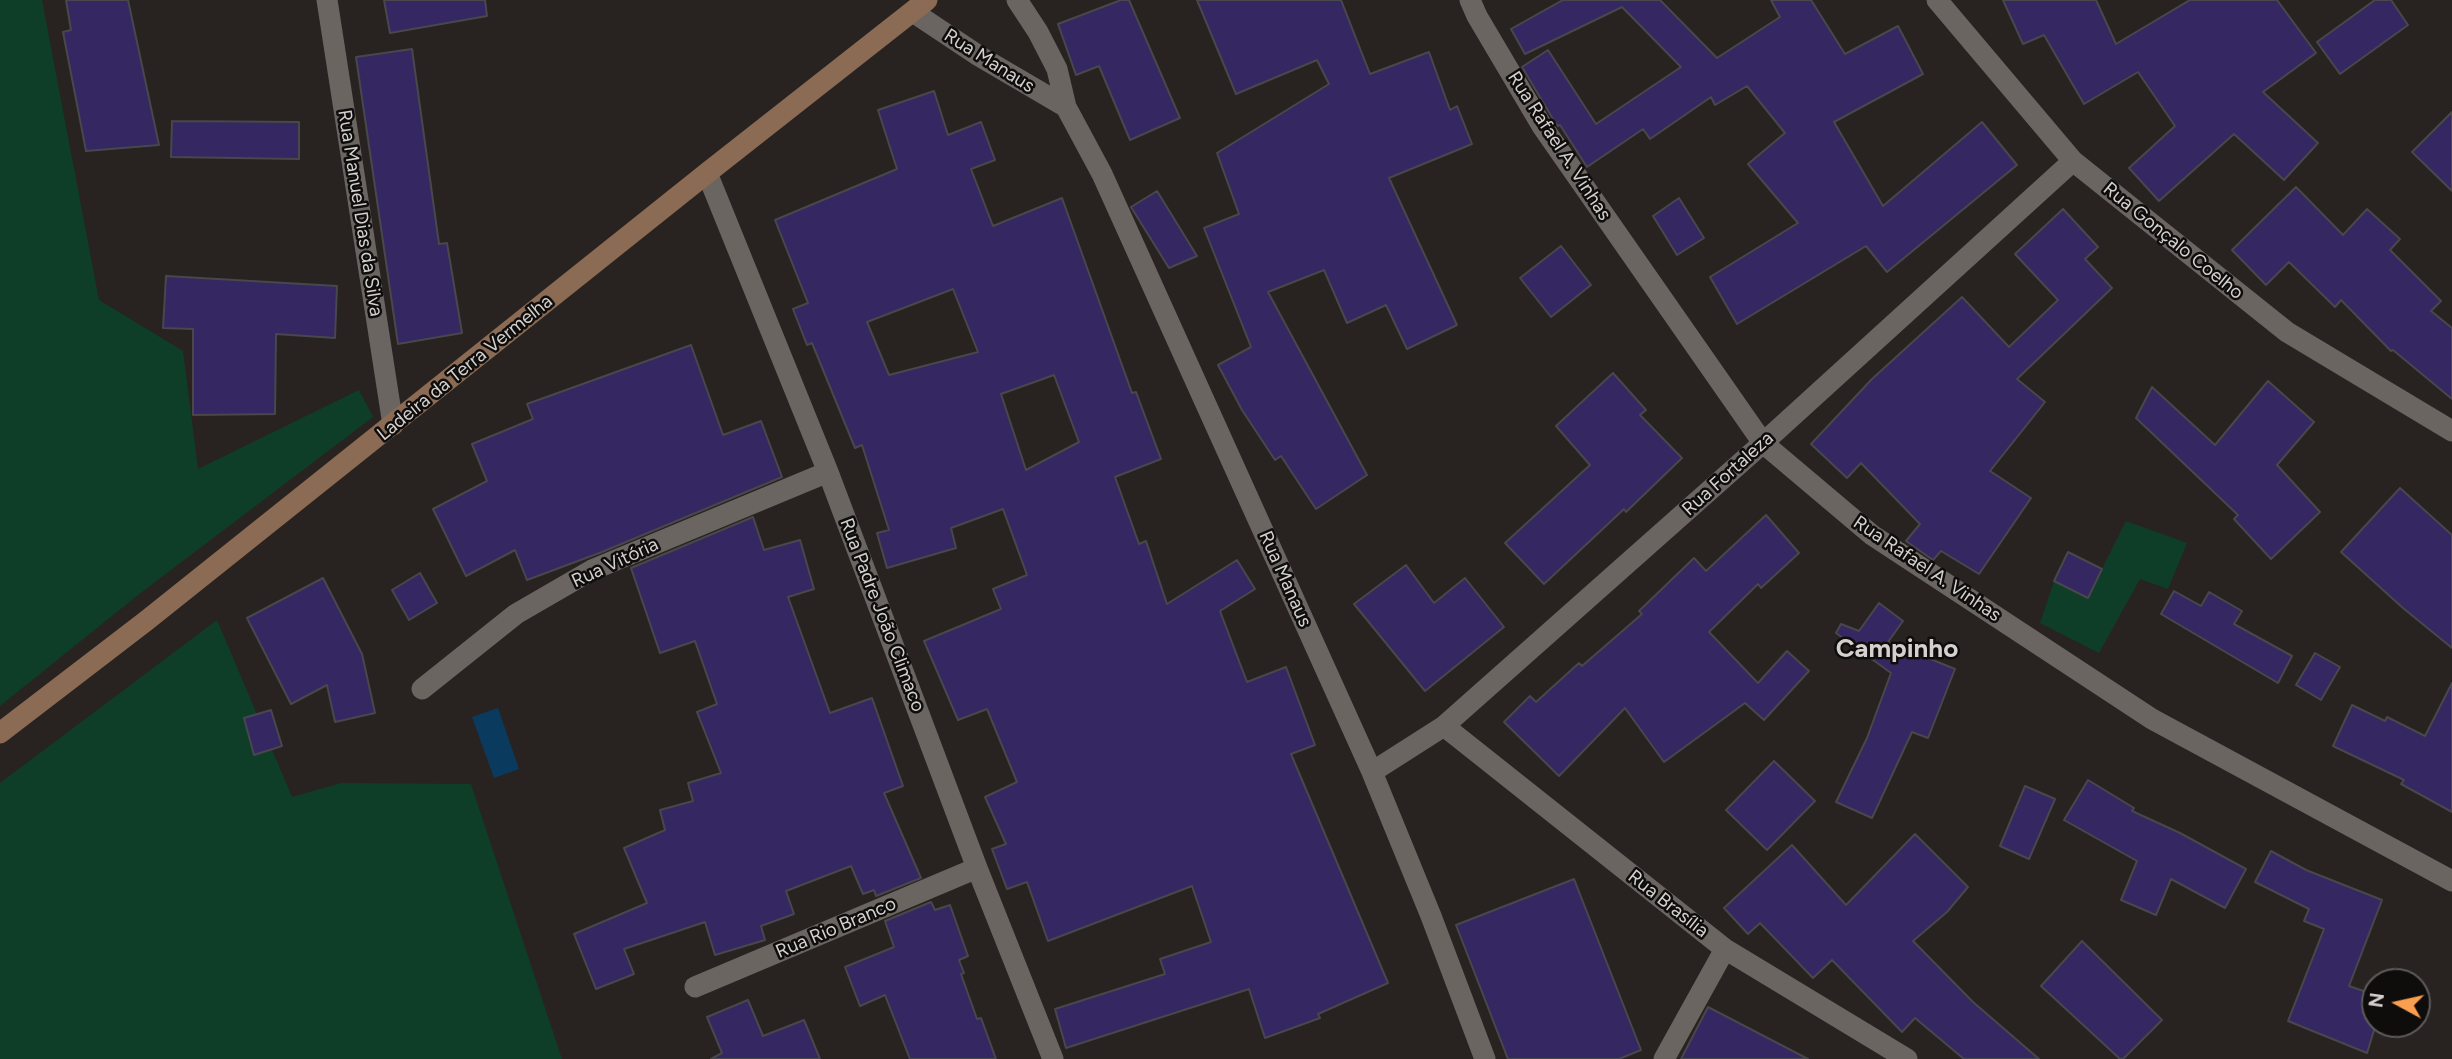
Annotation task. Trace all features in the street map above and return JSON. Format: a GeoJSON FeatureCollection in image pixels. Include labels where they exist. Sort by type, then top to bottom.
{"type":"FeatureCollection","features":[{"type":"Feature","properties":{"kind":"main road","name":"Ladeira da Terra Vermelha"},"geometry":{"type":"LineString","coordinates":[[0,733],[393,425],[917,4]]}},
{"type":"Feature","properties":{"kind":"street","name":"Rua Manuel Dias da Silva"},"geometry":{"type":"LineString","coordinates":[[327,0],[393,425]]}},
{"type":"Feature","properties":{"kind":"street","name":"Rua Manaus"},"geometry":{"type":"LineString","coordinates":[[1017,0],[1038,32],[1057,69],[1066,107],[1102,174],[1372,772],[1431,916],[1485,1059]]}},
{"type":"Feature","properties":{"kind":"street","name":"Rua Rafael A. Vinhas"},"geometry":{"type":"LineString","coordinates":[[1471,0],[1477,16],[1542,126],[1763,443],[1872,535],[2152,719],[2452,881]]}},
{"type":"Feature","properties":{"kind":"street","name":"Rua Gonçalo Coelho"},"geometry":{"type":"LineString","coordinates":[[1937,0],[2073,161],[2287,332],[2452,431]]}},
{"type":"Feature","properties":{"kind":"street","name":"Rua Manaus"},"geometry":{"type":"LineString","coordinates":[[917,4],[979,57],[1066,107]]}},
{"type":"Feature","properties":{"kind":"street","name":"Rua Fortaleza"},"geometry":{"type":"LineString","coordinates":[[1372,772],[1444,726],[1763,443],[2073,161]]}},
{"type":"Feature","properties":{"kind":"street","name":"Rua Padre João Climaco"},"geometry":{"type":"LineString","coordinates":[[707,173],[828,472],[977,868],[1053,1059]]}},
{"type":"Feature","properties":{"kind":"street","name":"Rua Vitória"},"geometry":{"type":"LineString","coordinates":[[422,689],[516,614],[592,570],[828,472]]}},
{"type":"Feature","properties":{"kind":"street","name":"Rua Brasília"},"geometry":{"type":"LineString","coordinates":[[1444,726],[1725,949],[1907,1059]]}},
{"type":"Feature","properties":{"kind":"street","name":"Rua Rio Branco"},"geometry":{"type":"LineString","coordinates":[[695,987],[977,868]]}},
{"type":"Feature","properties":{"kind":"street"},"geometry":{"type":"LineString","coordinates":[[1664,1059],[1725,949]]}},
{"type":"Feature","properties":{"kind":"green space"},"geometry":{"type":"Polygon","coordinates":[[[0,0],[42,0],[99,300],[183,351],[198,469],[359,390],[373,417],[138,595],[0,706],[0,0]]]}},
{"type":"Feature","properties":{"kind":"green space"},"geometry":{"type":"Polygon","coordinates":[[[2126,521],[2187,543],[2168,589],[2140,579],[2099,653],[2040,623],[2054,581],[2088,597],[2126,521]]]}},
{"type":"Feature","properties":{"kind":"green space"},"geometry":{"type":"Polygon","coordinates":[[[217,620],[292,797],[341,783],[471,784],[562,1059],[0,1059],[0,783],[217,620]]]}},
{"type":"Feature","properties":{"kind":"water"},"geometry":{"type":"Polygon","coordinates":[[[498,708],[519,769],[494,778],[472,717],[498,708]]]}},
{"type":"Feature","properties":{"kind":"building"},"geometry":{"type":"Polygon","coordinates":[[[66,0],[128,0],[159,145],[86,151],[63,32],[71,30],[66,0]]]}},
{"type":"Feature","properties":{"kind":"building"},"geometry":{"type":"Polygon","coordinates":[[[384,0],[485,0],[487,16],[390,33],[384,0]]]}},
{"type":"Feature","properties":{"kind":"building"},"geometry":{"type":"Polygon","coordinates":[[[1121,0],[1129,0],[1180,118],[1130,140],[1099,66],[1076,75],[1058,24],[1121,0]]]}},
{"type":"Feature","properties":{"kind":"building"},"geometry":{"type":"Polygon","coordinates":[[[1197,0],[1341,0],[1370,74],[1429,52],[1450,110],[1457,106],[1472,144],[1389,178],[1457,325],[1407,349],[1386,305],[1347,323],[1324,270],[1268,292],[1367,475],[1316,509],[1281,456],[1275,460],[1242,410],[1218,365],[1251,347],[1204,228],[1239,214],[1217,153],[1329,84],[1317,60],[1236,94],[1197,0]]]}},
{"type":"Feature","properties":{"kind":"building"},"geometry":{"type":"Polygon","coordinates":[[[1563,0],[1660,0],[1717,58],[1780,17],[1771,0],[1811,0],[1845,54],[1898,26],[1923,74],[1834,122],[1883,206],[1982,122],[2017,165],[1887,272],[1866,246],[1737,324],[1710,277],[1798,223],[1748,164],[1785,133],[1747,86],[1715,105],[1711,97],[1650,139],[1643,129],[1587,167],[1560,125],[1553,119],[1522,67],[1548,50],[1596,124],[1681,67],[1622,7],[1525,54],[1511,29],[1563,0]]]}},
{"type":"Feature","properties":{"kind":"building"},"geometry":{"type":"Polygon","coordinates":[[[2003,0],[2096,0],[2116,44],[2190,0],[2277,0],[2316,53],[2263,92],[2318,143],[2284,180],[2234,134],[2159,201],[2129,168],[2175,126],[2138,72],[2084,104],[2044,35],[2023,44],[2003,0]]]}},
{"type":"Feature","properties":{"kind":"building"},"geometry":{"type":"Polygon","coordinates":[[[2375,0],[2391,0],[2408,25],[2340,74],[2317,42],[2375,0]]]}},
{"type":"Feature","properties":{"kind":"building"},"geometry":{"type":"Polygon","coordinates":[[[412,49],[439,244],[447,243],[462,333],[398,344],[356,57],[412,49]]]}},
{"type":"Feature","properties":{"kind":"building"},"geometry":{"type":"Polygon","coordinates":[[[934,91],[948,135],[981,122],[995,160],[971,169],[993,226],[1062,198],[1132,393],[1136,392],[1161,459],[1115,477],[1139,544],[1146,541],[1167,604],[1237,560],[1255,589],[1220,611],[1247,682],[1286,667],[1315,745],[1291,754],[1388,983],[1318,1014],[1320,1018],[1265,1038],[1249,989],[1066,1048],[1055,1009],[1165,974],[1160,959],[1211,942],[1192,886],[1048,941],[1027,882],[1007,889],[992,849],[1006,844],[985,797],[1017,782],[987,709],[958,720],[924,641],[1001,609],[993,589],[1027,575],[1003,509],[951,528],[956,548],[887,568],[877,533],[889,530],[862,445],[855,448],[812,343],[807,345],[793,309],[808,303],[775,220],[897,169],[878,110],[934,91]],[[953,289],[867,322],[889,375],[978,352],[953,289]],[[1054,375],[1001,394],[1026,470],[1079,442],[1054,375]]]}},
{"type":"Feature","properties":{"kind":"building"},"geometry":{"type":"Polygon","coordinates":[[[2452,112],[2452,191],[2412,152],[2452,112]]]}},
{"type":"Feature","properties":{"kind":"building"},"geometry":{"type":"Polygon","coordinates":[[[172,121],[299,122],[299,159],[171,157],[172,121]]]}},
{"type":"Feature","properties":{"kind":"building"},"geometry":{"type":"Polygon","coordinates":[[[2296,187],[2343,235],[2367,209],[2400,239],[2390,250],[2441,301],[2431,311],[2452,328],[2452,399],[2391,351],[2341,300],[2335,307],[2289,262],[2266,285],[2232,250],[2296,187]]]}},
{"type":"Feature","properties":{"kind":"building"},"geometry":{"type":"Polygon","coordinates":[[[1157,191],[1197,256],[1169,268],[1131,207],[1157,191]]]}},
{"type":"Feature","properties":{"kind":"building"},"geometry":{"type":"Polygon","coordinates":[[[1679,198],[1704,238],[1677,255],[1653,216],[1679,198]]]}},
{"type":"Feature","properties":{"kind":"building"},"geometry":{"type":"Polygon","coordinates":[[[2063,209],[2098,247],[2085,259],[2112,288],[2017,379],[2045,402],[1990,471],[2031,498],[1979,574],[1941,551],[1933,560],[1906,541],[1920,524],[1861,463],[1847,478],[1811,444],[1872,379],[1962,297],[2009,347],[2058,300],[2015,254],[2063,209]]]}},
{"type":"Feature","properties":{"kind":"building"},"geometry":{"type":"Polygon","coordinates":[[[1561,246],[1591,285],[1551,317],[1520,278],[1561,246]]]}},
{"type":"Feature","properties":{"kind":"building"},"geometry":{"type":"Polygon","coordinates":[[[166,276],[337,286],[335,338],[276,334],[275,414],[193,415],[193,329],[163,328],[166,276]]]}},
{"type":"Feature","properties":{"kind":"building"},"geometry":{"type":"Polygon","coordinates":[[[691,345],[723,435],[761,421],[782,477],[602,552],[527,580],[515,550],[466,576],[433,509],[487,481],[472,444],[533,419],[527,404],[691,345]]]}},
{"type":"Feature","properties":{"kind":"building"},"geometry":{"type":"Polygon","coordinates":[[[1613,373],[1646,410],[1640,415],[1682,458],[1626,512],[1624,509],[1544,584],[1505,543],[1590,465],[1556,426],[1613,373]]]}},
{"type":"Feature","properties":{"kind":"building"},"geometry":{"type":"Polygon","coordinates":[[[2268,381],[2314,422],[2277,465],[2320,512],[2271,559],[2234,519],[2238,515],[2136,418],[2152,387],[2215,445],[2268,381]]]}},
{"type":"Feature","properties":{"kind":"building"},"geometry":{"type":"Polygon","coordinates":[[[2400,488],[2452,535],[2452,648],[2341,552],[2400,488]]]}},
{"type":"Feature","properties":{"kind":"building"},"geometry":{"type":"Polygon","coordinates":[[[1766,515],[1799,553],[1761,588],[1758,584],[1709,632],[1758,683],[1787,651],[1809,671],[1764,720],[1745,703],[1664,762],[1625,708],[1559,776],[1504,722],[1530,696],[1536,702],[1579,663],[1582,666],[1642,614],[1639,611],[1694,558],[1706,571],[1766,515]]]}},
{"type":"Feature","properties":{"kind":"building"},"geometry":{"type":"Polygon","coordinates":[[[753,517],[764,550],[800,540],[814,589],[788,597],[830,713],[872,698],[903,786],[884,793],[921,878],[876,896],[874,890],[863,894],[851,866],[786,891],[794,914],[761,926],[765,940],[715,955],[705,922],[624,949],[634,974],[596,989],[574,934],[647,903],[624,848],[665,830],[660,810],[693,801],[688,783],[721,773],[697,712],[717,704],[695,641],[660,653],[631,568],[753,517]]]}},
{"type":"Feature","properties":{"kind":"building"},"geometry":{"type":"Polygon","coordinates":[[[2068,552],[2102,569],[2088,598],[2054,581],[2068,552]]]}},
{"type":"Feature","properties":{"kind":"building"},"geometry":{"type":"Polygon","coordinates":[[[1406,565],[1434,603],[1465,578],[1504,627],[1425,691],[1354,604],[1406,565]]]}},
{"type":"Feature","properties":{"kind":"building"},"geometry":{"type":"Polygon","coordinates":[[[420,573],[437,603],[409,620],[392,590],[420,573]]]}},
{"type":"Feature","properties":{"kind":"building"},"geometry":{"type":"Polygon","coordinates":[[[323,578],[362,654],[375,713],[335,722],[327,685],[291,704],[247,618],[323,578]]]}},
{"type":"Feature","properties":{"kind":"building"},"geometry":{"type":"Polygon","coordinates":[[[2174,591],[2201,606],[2209,592],[2242,611],[2234,624],[2292,656],[2278,683],[2161,614],[2174,591]]]}},
{"type":"Feature","properties":{"kind":"building"},"geometry":{"type":"Polygon","coordinates":[[[1879,603],[1903,621],[1888,642],[1955,669],[1928,738],[1912,732],[1872,818],[1836,802],[1867,738],[1891,673],[1836,633],[1841,624],[1859,631],[1879,603]]]}},
{"type":"Feature","properties":{"kind":"building"},"geometry":{"type":"Polygon","coordinates":[[[2315,653],[2340,667],[2321,700],[2296,685],[2315,653]]]}},
{"type":"Feature","properties":{"kind":"building"},"geometry":{"type":"Polygon","coordinates":[[[2452,683],[2452,812],[2401,784],[2404,780],[2333,746],[2352,705],[2385,721],[2387,717],[2425,736],[2452,683]]]}},
{"type":"Feature","properties":{"kind":"building"},"geometry":{"type":"Polygon","coordinates":[[[271,710],[282,746],[254,755],[244,718],[271,710]]]}},
{"type":"Feature","properties":{"kind":"building"},"geometry":{"type":"Polygon","coordinates":[[[1774,761],[1815,801],[1767,850],[1726,810],[1774,761]]]}},
{"type":"Feature","properties":{"kind":"building"},"geometry":{"type":"Polygon","coordinates":[[[2088,780],[2134,808],[2132,811],[2180,833],[2246,869],[2225,908],[2171,879],[2156,915],[2121,900],[2137,861],[2064,820],[2088,780]]]}},
{"type":"Feature","properties":{"kind":"building"},"geometry":{"type":"Polygon","coordinates":[[[2025,786],[2055,799],[2029,859],[2000,846],[2025,786]]]}},
{"type":"Feature","properties":{"kind":"building"},"geometry":{"type":"Polygon","coordinates":[[[1915,834],[1968,887],[1947,912],[1913,941],[1973,1002],[2039,1059],[1964,1059],[1915,1018],[1902,1032],[1832,960],[1813,978],[1760,923],[1748,934],[1724,908],[1792,845],[1846,905],[1915,834]]]}},
{"type":"Feature","properties":{"kind":"building"},"geometry":{"type":"Polygon","coordinates":[[[2271,851],[2306,870],[2382,900],[2349,986],[2361,990],[2361,1038],[2372,1038],[2367,1053],[2288,1021],[2324,929],[2304,921],[2309,909],[2255,882],[2271,851]]]}},
{"type":"Feature","properties":{"kind":"building"},"geometry":{"type":"Polygon","coordinates":[[[1574,879],[1641,1050],[1619,1059],[1508,1059],[1456,925],[1574,879]]]}},
{"type":"Feature","properties":{"kind":"building"},"geometry":{"type":"Polygon","coordinates":[[[931,902],[935,910],[950,905],[968,956],[959,960],[964,973],[961,974],[977,1019],[981,1018],[996,1059],[910,1059],[885,995],[860,1006],[845,967],[894,947],[885,921],[931,902]]]}},
{"type":"Feature","properties":{"kind":"building"},"geometry":{"type":"Polygon","coordinates":[[[2082,941],[2162,1020],[2123,1059],[2041,986],[2082,941]]]}},
{"type":"Feature","properties":{"kind":"building"},"geometry":{"type":"Polygon","coordinates":[[[748,1000],[763,1036],[804,1020],[820,1059],[711,1059],[722,1053],[707,1017],[748,1000]]]}},
{"type":"Feature","properties":{"kind":"building"},"geometry":{"type":"Polygon","coordinates":[[[1708,1007],[1808,1059],[1681,1059],[1708,1007]]]}},
{"type":"Feature","properties":{"kind":"district","name":"Campinho"},"geometry":{"type":"Point","coordinates":[1897,649]}}]}
